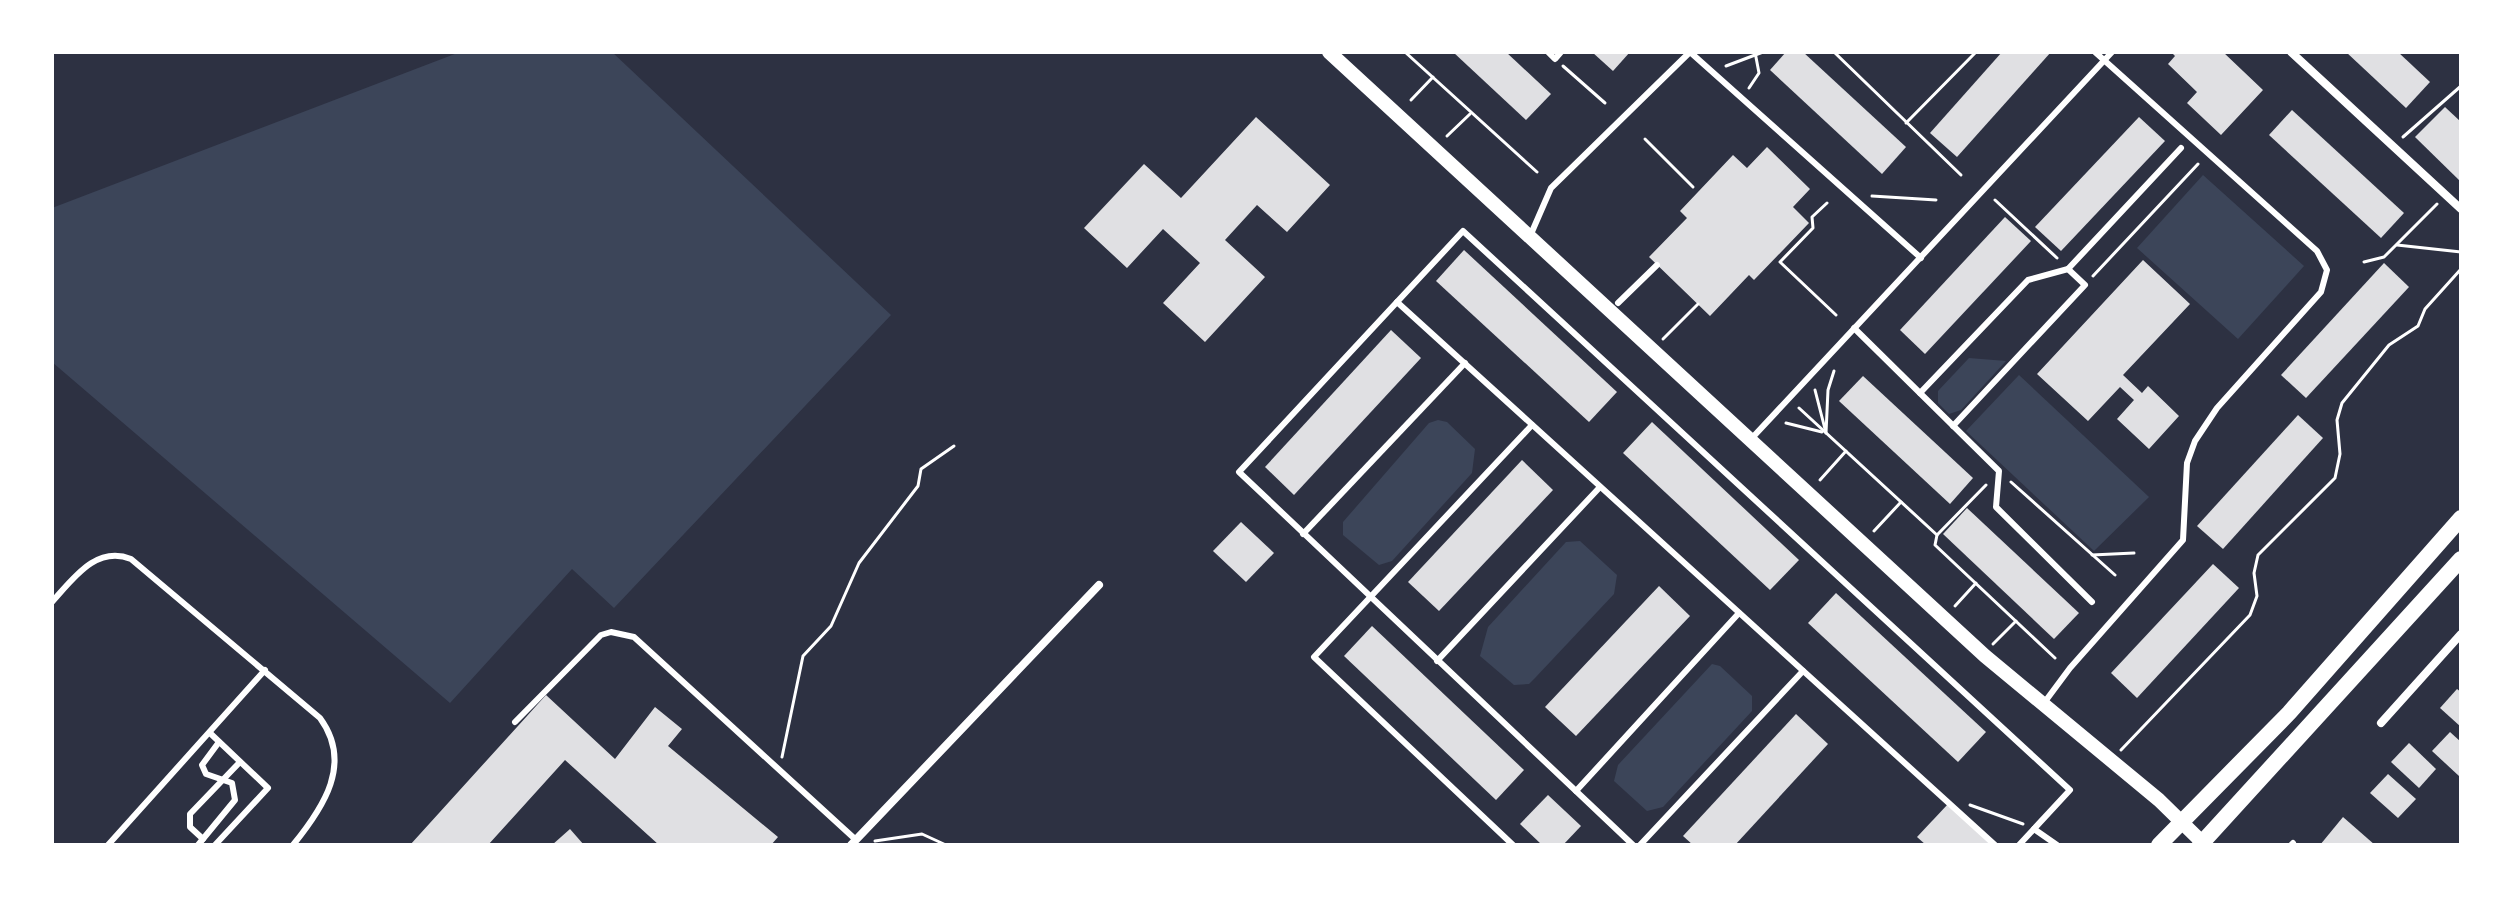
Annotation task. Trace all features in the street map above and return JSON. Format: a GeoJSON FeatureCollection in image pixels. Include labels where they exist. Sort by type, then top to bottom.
{"type":"FeatureCollection","features":[{"type":"Feature","properties":{"kind":"main road"},"geometry":{"type":"LineString","coordinates":[[2159,845],[2289,713],[2461,518]]}},
{"type":"Feature","properties":{"kind":"main road"},"geometry":{"type":"LineString","coordinates":[[2203,844],[2461,559]]}},
{"type":"Feature","properties":{"kind":"street"},"geometry":{"type":"LineString","coordinates":[[1329,52],[1528,239],[2042,706],[2111,760],[2203,844]]}},
{"type":"Feature","properties":{"kind":"street"},"geometry":{"type":"LineString","coordinates":[[2291,52],[2461,209]]}},
{"type":"Feature","properties":{"kind":"street"},"geometry":{"type":"LineString","coordinates":[[853,842],[1099,585]]}},
{"type":"Feature","properties":{"kind":"street"},"geometry":{"type":"LineString","coordinates":[[2381,723],[2461,634]]}},
{"type":"Feature","properties":{"kind":"lane"},"geometry":{"type":"LineString","coordinates":[[1548,52],[1555,59],[1561,52]]}},
{"type":"Feature","properties":{"kind":"lane"},"geometry":{"type":"LineString","coordinates":[[1528,239],[1551,188],[1690,52],[1921,258]]}},
{"type":"Feature","properties":{"kind":"lane"},"geometry":{"type":"LineString","coordinates":[[2042,706],[2070,668],[2183,540],[2187,463],[2195,441],[2217,408],[2321,292],[2327,270],[2317,251],[2095,52]]}},
{"type":"Feature","properties":{"kind":"lane"},"geometry":{"type":"LineString","coordinates":[[1750,440],[2112,52]]}},
{"type":"Feature","properties":{"kind":"lane"},"geometry":{"type":"LineString","coordinates":[[1920,393],[2028,280],[2068,269],[2181,148]]}},
{"type":"Feature","properties":{"kind":"lane"},"geometry":{"type":"LineString","coordinates":[[1633,845],[1239,472],[1463,231],[2070,790],[2019,845]]}},
{"type":"Feature","properties":{"kind":"lane"},"geometry":{"type":"LineString","coordinates":[[1618,303],[1657,265]]}},
{"type":"Feature","properties":{"kind":"lane"},"geometry":{"type":"LineString","coordinates":[[1953,426],[2085,285],[2068,269]]}},
{"type":"Feature","properties":{"kind":"lane"},"geometry":{"type":"LineString","coordinates":[[1397,302],[1995,845]]}},
{"type":"Feature","properties":{"kind":"lane"},"geometry":{"type":"LineString","coordinates":[[1854,328],[1999,471],[1996,507],[2092,602]]}},
{"type":"Feature","properties":{"kind":"lane"},"geometry":{"type":"LineString","coordinates":[[1303,534],[1465,363]]}},
{"type":"Feature","properties":{"kind":"lane"},"geometry":{"type":"LineString","coordinates":[[1513,845],[1314,657],[1532,425]]}},
{"type":"Feature","properties":{"kind":"lane"},"geometry":{"type":"LineString","coordinates":[[1437,661],[1600,487]]}},
{"type":"Feature","properties":{"kind":"lane"},"geometry":{"type":"LineString","coordinates":[[52,602],[95,559],[120,554],[149,571],[320,718],[331,733],[336,769],[331,786],[293,845]]}},
{"type":"Feature","properties":{"kind":"lane"},"geometry":{"type":"LineString","coordinates":[[1576,791],[1739,613]]}},
{"type":"Feature","properties":{"kind":"lane"},"geometry":{"type":"LineString","coordinates":[[515,722],[601,635],[622,633],[634,637],[853,842]]}},
{"type":"Feature","properties":{"kind":"lane"},"geometry":{"type":"LineString","coordinates":[[108,845],[211,734],[265,670]]}},
{"type":"Feature","properties":{"kind":"lane"},"geometry":{"type":"LineString","coordinates":[[1640,845],[1803,671]]}},
{"type":"Feature","properties":{"kind":"lane"},"geometry":{"type":"LineString","coordinates":[[211,734],[268,788],[215,845]]}},
{"type":"Feature","properties":{"kind":"lane"},"geometry":{"type":"LineString","coordinates":[[219,742],[202,765],[206,774],[223,779],[232,783],[235,800],[201,842],[190,827],[190,814],[223,779],[240,762]]}},
{"type":"Feature","properties":{"kind":"lane"},"geometry":{"type":"LineString","coordinates":[[2034,829],[2057,845]]}},
{"type":"Feature","properties":{"kind":"path"},"geometry":{"type":"LineString","coordinates":[[1405,52],[1537,172]]}},
{"type":"Feature","properties":{"kind":"path"},"geometry":{"type":"LineString","coordinates":[[1726,66],[1763,52]]}},
{"type":"Feature","properties":{"kind":"path"},"geometry":{"type":"LineString","coordinates":[[1834,52],[1961,175]]}},
{"type":"Feature","properties":{"kind":"path"},"geometry":{"type":"LineString","coordinates":[[1906,123],[1976,52]]}},
{"type":"Feature","properties":{"kind":"path"},"geometry":{"type":"LineString","coordinates":[[1749,88],[1759,73],[1755,54]]}},
{"type":"Feature","properties":{"kind":"path"},"geometry":{"type":"LineString","coordinates":[[1555,59],[1605,103]]}},
{"type":"Feature","properties":{"kind":"path"},"geometry":{"type":"LineString","coordinates":[[1411,100],[1433,77]]}},
{"type":"Feature","properties":{"kind":"path"},"geometry":{"type":"LineString","coordinates":[[2401,139],[2461,86]]}},
{"type":"Feature","properties":{"kind":"path"},"geometry":{"type":"LineString","coordinates":[[1447,136],[1471,112]]}},
{"type":"Feature","properties":{"kind":"path"},"geometry":{"type":"LineString","coordinates":[[1645,139],[1693,187]]}},
{"type":"Feature","properties":{"kind":"path"},"geometry":{"type":"LineString","coordinates":[[2085,285],[2198,164]]}},
{"type":"Feature","properties":{"kind":"path"},"geometry":{"type":"LineString","coordinates":[[1870,196],[1936,200]]}},
{"type":"Feature","properties":{"kind":"path"},"geometry":{"type":"LineString","coordinates":[[1995,200],[2068,269]]}},
{"type":"Feature","properties":{"kind":"path"},"geometry":{"type":"LineString","coordinates":[[2364,262],[2384,257],[2440,202]]}},
{"type":"Feature","properties":{"kind":"path"},"geometry":{"type":"LineString","coordinates":[[1827,203],[1812,217],[1813,228],[1780,262],[1836,315]]}},
{"type":"Feature","properties":{"kind":"path"},"geometry":{"type":"LineString","coordinates":[[2396,245],[2461,252]]}},
{"type":"Feature","properties":{"kind":"path"},"geometry":{"type":"LineString","coordinates":[[2111,760],[2250,615],[2257,596],[2254,573],[2258,555],[2335,478],[2340,454],[2337,420],[2342,403],[2389,345],[2418,326],[2425,309],[2461,269]]}},
{"type":"Feature","properties":{"kind":"path"},"geometry":{"type":"LineString","coordinates":[[1660,341],[1698,304]]}},
{"type":"Feature","properties":{"kind":"path"},"geometry":{"type":"LineString","coordinates":[[1826,433],[1828,390],[1834,371]]}},
{"type":"Feature","properties":{"kind":"path"},"geometry":{"type":"LineString","coordinates":[[1815,390],[1826,433]]}},
{"type":"Feature","properties":{"kind":"path"},"geometry":{"type":"LineString","coordinates":[[1799,408],[1937,535]]}},
{"type":"Feature","properties":{"kind":"path"},"geometry":{"type":"LineString","coordinates":[[1786,423],[1826,433]]}},
{"type":"Feature","properties":{"kind":"path"},"geometry":{"type":"LineString","coordinates":[[779,772],[803,656],[831,626],[859,563],[918,486],[921,469],[954,446]]}},
{"type":"Feature","properties":{"kind":"path"},"geometry":{"type":"LineString","coordinates":[[1820,480],[1846,451]]}},
{"type":"Feature","properties":{"kind":"path"},"geometry":{"type":"LineString","coordinates":[[2055,658],[1935,545],[1937,535],[1999,471],[2115,575]]}},
{"type":"Feature","properties":{"kind":"path"},"geometry":{"type":"LineString","coordinates":[[1874,531],[1901,502]]}},
{"type":"Feature","properties":{"kind":"path"},"geometry":{"type":"LineString","coordinates":[[2092,555],[2134,553]]}},
{"type":"Feature","properties":{"kind":"path"},"geometry":{"type":"LineString","coordinates":[[1955,606],[1976,583]]}},
{"type":"Feature","properties":{"kind":"path"},"geometry":{"type":"LineString","coordinates":[[1993,644],[2016,621]]}},
{"type":"Feature","properties":{"kind":"path"},"geometry":{"type":"LineString","coordinates":[[1961,801],[2034,829]]}},
{"type":"Feature","properties":{"kind":"path"},"geometry":{"type":"LineString","coordinates":[[853,842],[884,841],[922,834],[946,845]]}},
{"type":"Feature","properties":{"kind":"shaded area"},"geometry":{"type":"Polygon","coordinates":[[[460,52],[612,52],[891,315],[614,608],[572,569],[450,703],[52,362],[52,208],[460,52]]]}},
{"type":"Feature","properties":{"kind":"shaded area"},"geometry":{"type":"Polygon","coordinates":[[[2203,175],[2304,266],[2238,339],[2137,248],[2203,175]]]}},
{"type":"Feature","properties":{"kind":"shaded area"},"geometry":{"type":"Polygon","coordinates":[[[1969,358],[2006,361],[1961,410],[1949,414],[1938,403],[1938,391],[1969,358]]]}},
{"type":"Feature","properties":{"kind":"shaded area"},"geometry":{"type":"Polygon","coordinates":[[[2019,375],[2149,497],[2094,551],[1966,431],[2019,375]]]}},
{"type":"Feature","properties":{"kind":"shaded area"},"geometry":{"type":"Polygon","coordinates":[[[1438,420],[1447,422],[1475,449],[1472,473],[1392,561],[1379,565],[1343,535],[1343,522],[1429,423],[1438,420]]]}},
{"type":"Feature","properties":{"kind":"shaded area"},"geometry":{"type":"Polygon","coordinates":[[[1580,541],[1617,575],[1614,594],[1529,684],[1514,685],[1480,656],[1488,627],[1566,542],[1580,541]]]}},
{"type":"Feature","properties":{"kind":"shaded area"},"geometry":{"type":"Polygon","coordinates":[[[1712,664],[1720,666],[1752,696],[1752,711],[1663,807],[1647,811],[1614,781],[1618,765],[1712,664]]]}},
{"type":"Feature","properties":{"kind":"building"},"geometry":{"type":"Polygon","coordinates":[[[1453,52],[1506,52],[1551,94],[1526,120],[1453,52]]]}},
{"type":"Feature","properties":{"kind":"building"},"geometry":{"type":"Polygon","coordinates":[[[1592,52],[1630,52],[1613,71],[1592,52]]]}},
{"type":"Feature","properties":{"kind":"building"},"geometry":{"type":"Polygon","coordinates":[[[1786,52],[1803,52],[1906,147],[1882,174],[1770,70],[1786,52]]]}},
{"type":"Feature","properties":{"kind":"building"},"geometry":{"type":"Polygon","coordinates":[[[2002,52],[2051,52],[1957,157],[1930,133],[2002,52]]]}},
{"type":"Feature","properties":{"kind":"building"},"geometry":{"type":"Polygon","coordinates":[[[2171,52],[2223,52],[2263,90],[2221,135],[2187,103],[2197,92],[2168,64],[2175,56],[2171,52]]]}},
{"type":"Feature","properties":{"kind":"building"},"geometry":{"type":"Polygon","coordinates":[[[2346,52],[2398,52],[2430,82],[2406,108],[2346,52]]]}},
{"type":"Feature","properties":{"kind":"building"},"geometry":{"type":"Polygon","coordinates":[[[2445,107],[2461,122],[2461,182],[2415,137],[2445,107]]]}},
{"type":"Feature","properties":{"kind":"building"},"geometry":{"type":"Polygon","coordinates":[[[2292,110],[2404,213],[2381,238],[2269,135],[2292,110]]]}},
{"type":"Feature","properties":{"kind":"building"},"geometry":{"type":"Polygon","coordinates":[[[1256,117],[1330,185],[1287,232],[1257,205],[1225,240],[1265,277],[1205,342],[1163,303],[1200,263],[1163,229],[1127,268],[1084,228],[1144,164],[1181,198],[1256,117]]]}},
{"type":"Feature","properties":{"kind":"building"},"geometry":{"type":"Polygon","coordinates":[[[2139,117],[2165,141],[2061,251],[2035,227],[2139,117]]]}},
{"type":"Feature","properties":{"kind":"building"},"geometry":{"type":"Polygon","coordinates":[[[1767,147],[1810,189],[1793,207],[1809,223],[1754,280],[1749,275],[1710,316],[1649,257],[1687,218],[1680,211],[1733,155],[1747,168],[1767,147]]]}},
{"type":"Feature","properties":{"kind":"building"},"geometry":{"type":"Polygon","coordinates":[[[2005,217],[2031,241],[1925,354],[1900,330],[2005,217]]]}},
{"type":"Feature","properties":{"kind":"building"},"geometry":{"type":"Polygon","coordinates":[[[1464,250],[1617,392],[1589,422],[1436,281],[1464,250]]]}},
{"type":"Feature","properties":{"kind":"building"},"geometry":{"type":"Polygon","coordinates":[[[2143,260],[2190,304],[2123,375],[2142,393],[2148,386],[2179,416],[2149,449],[2117,419],[2134,400],[2120,387],[2088,421],[2037,374],[2143,260]]]}},
{"type":"Feature","properties":{"kind":"building"},"geometry":{"type":"Polygon","coordinates":[[[2384,263],[2409,287],[2306,398],[2281,375],[2384,263]]]}},
{"type":"Feature","properties":{"kind":"building"},"geometry":{"type":"Polygon","coordinates":[[[1391,330],[1421,358],[1294,495],[1265,467],[1391,330]]]}},
{"type":"Feature","properties":{"kind":"building"},"geometry":{"type":"Polygon","coordinates":[[[1863,376],[1973,478],[1950,504],[1839,401],[1863,376]]]}},
{"type":"Feature","properties":{"kind":"building"},"geometry":{"type":"Polygon","coordinates":[[[2298,415],[2323,438],[2223,549],[2197,526],[2298,415]]]}},
{"type":"Feature","properties":{"kind":"building"},"geometry":{"type":"Polygon","coordinates":[[[1652,422],[1799,560],[1770,590],[1623,453],[1652,422]]]}},
{"type":"Feature","properties":{"kind":"building"},"geometry":{"type":"Polygon","coordinates":[[[1522,460],[1553,490],[1439,611],[1408,582],[1522,460]]]}},
{"type":"Feature","properties":{"kind":"building"},"geometry":{"type":"Polygon","coordinates":[[[1967,508],[2079,613],[2054,639],[1943,534],[1967,508]]]}},
{"type":"Feature","properties":{"kind":"building"},"geometry":{"type":"Polygon","coordinates":[[[1241,522],[1274,553],[1246,582],[1213,551],[1241,522]]]}},
{"type":"Feature","properties":{"kind":"building"},"geometry":{"type":"Polygon","coordinates":[[[2213,564],[2239,588],[2137,698],[2111,673],[2213,564]]]}},
{"type":"Feature","properties":{"kind":"building"},"geometry":{"type":"Polygon","coordinates":[[[1659,586],[1690,616],[1576,736],[1545,707],[1659,586]]]}},
{"type":"Feature","properties":{"kind":"building"},"geometry":{"type":"Polygon","coordinates":[[[1836,593],[1986,732],[1958,762],[1808,623],[1836,593]]]}},
{"type":"Feature","properties":{"kind":"building"},"geometry":{"type":"Polygon","coordinates":[[[1372,626],[1524,770],[1496,800],[1344,656],[1372,626]]]}},
{"type":"Feature","properties":{"kind":"building"},"geometry":{"type":"Polygon","coordinates":[[[2457,689],[2461,692],[2461,727],[2440,708],[2457,689]]]}},
{"type":"Feature","properties":{"kind":"building"},"geometry":{"type":"Polygon","coordinates":[[[546,695],[615,759],[655,707],[682,729],[668,746],[778,837],[771,845],[659,845],[565,760],[488,845],[410,845],[546,695]]]}},
{"type":"Feature","properties":{"kind":"building"},"geometry":{"type":"Polygon","coordinates":[[[1796,714],[1828,744],[1735,845],[1693,845],[1683,836],[1796,714]]]}},
{"type":"Feature","properties":{"kind":"building"},"geometry":{"type":"Polygon","coordinates":[[[2450,732],[2461,742],[2459,776],[2432,751],[2450,732]]]}},
{"type":"Feature","properties":{"kind":"building"},"geometry":{"type":"Polygon","coordinates":[[[2409,743],[2436,769],[2419,788],[2391,762],[2409,743]]]}},
{"type":"Feature","properties":{"kind":"building"},"geometry":{"type":"Polygon","coordinates":[[[2388,774],[2416,799],[2398,818],[2370,793],[2388,774]]]}},
{"type":"Feature","properties":{"kind":"building"},"geometry":{"type":"Polygon","coordinates":[[[1548,795],[1581,826],[1563,845],[1542,845],[1520,824],[1548,795]]]}},
{"type":"Feature","properties":{"kind":"building"},"geometry":{"type":"Polygon","coordinates":[[[1948,804],[1992,845],[1926,845],[1917,837],[1948,804]]]}},
{"type":"Feature","properties":{"kind":"building"},"geometry":{"type":"Polygon","coordinates":[[[2343,817],[2375,845],[2320,845],[2343,817]]]}},
{"type":"Feature","properties":{"kind":"building"},"geometry":{"type":"Polygon","coordinates":[[[570,829],[584,845],[552,845],[570,829]]]}}]}
